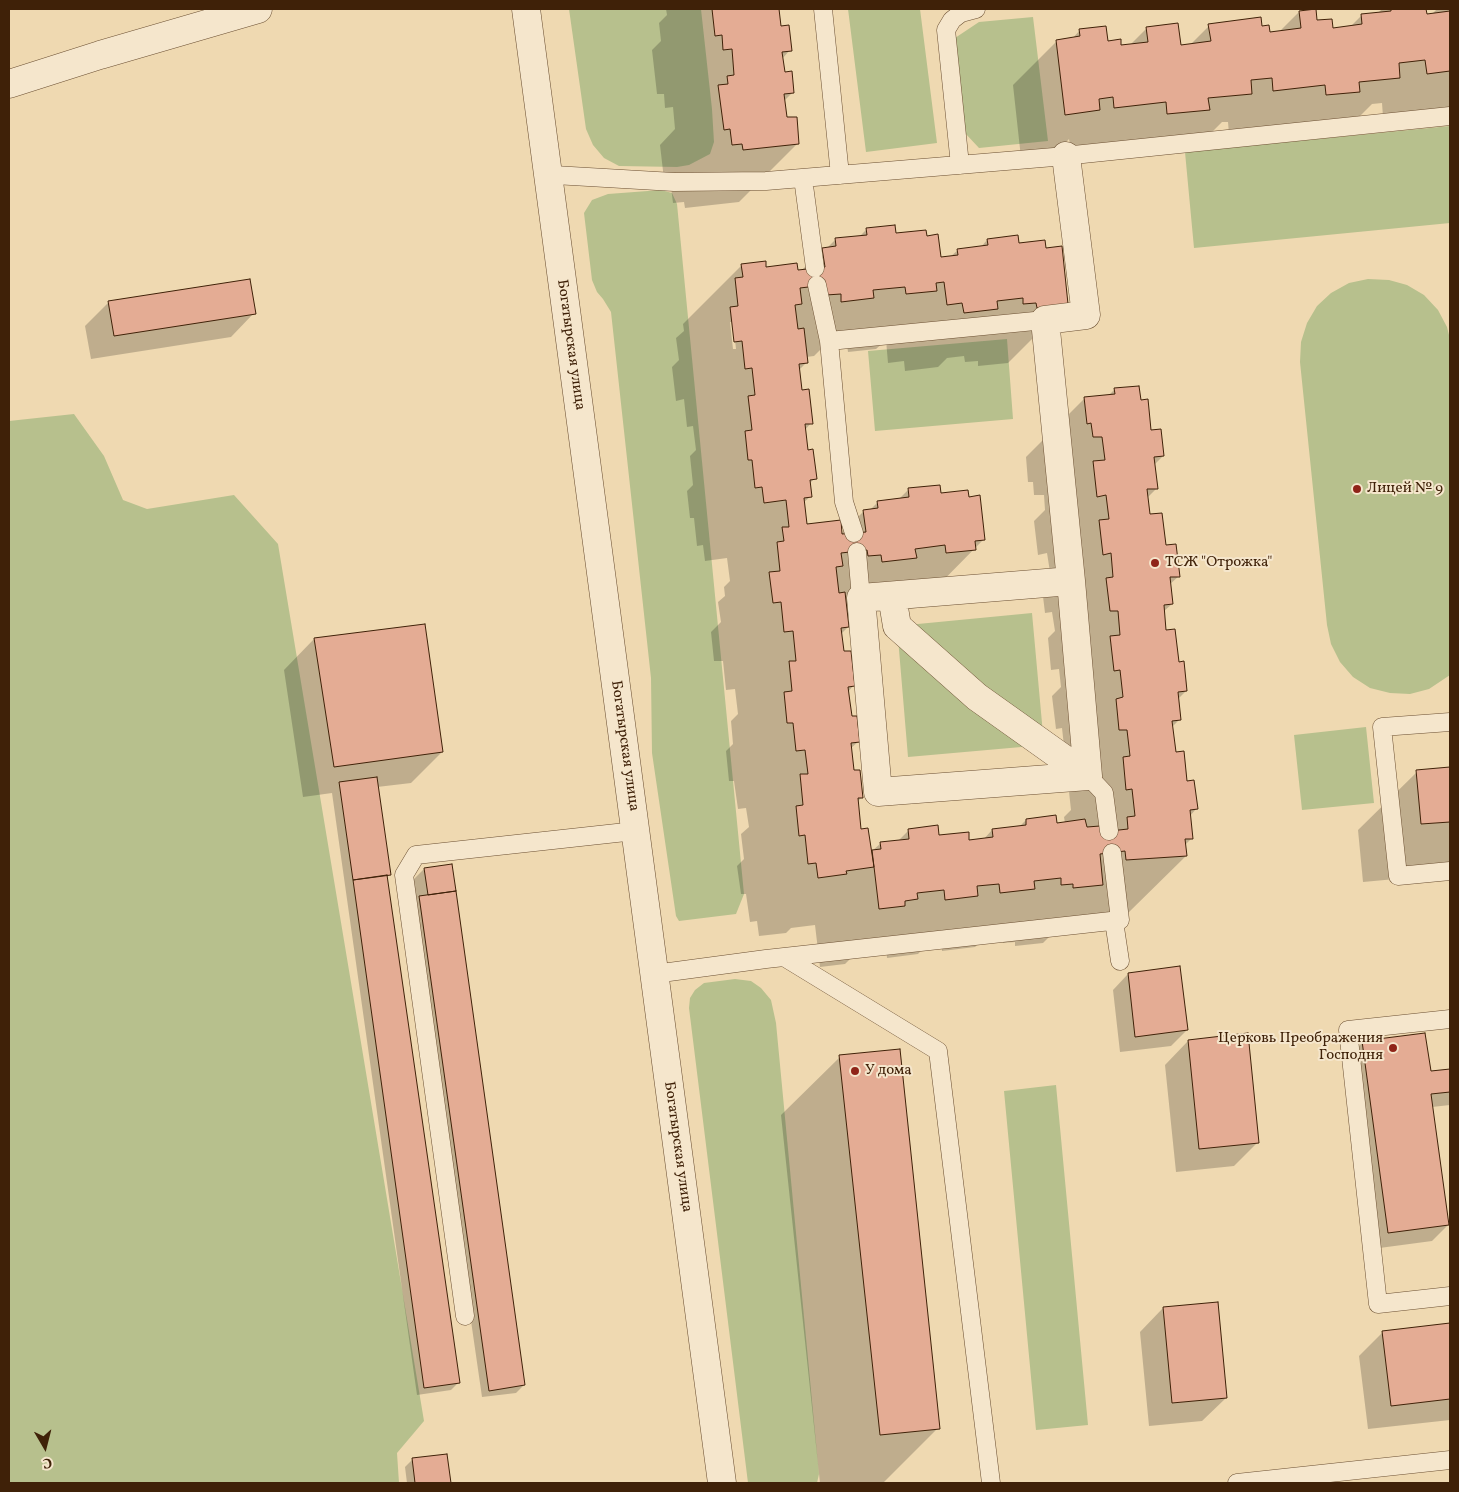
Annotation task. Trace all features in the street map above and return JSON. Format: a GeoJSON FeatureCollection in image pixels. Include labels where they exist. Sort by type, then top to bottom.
{"type":"FeatureCollection","features":[{"type":"Feature","properties":{"kind":"street"},"geometry":{"type":"LineString","coordinates":[[9,84],[100,55],[258,9]]}},
{"type":"Feature","properties":{"kind":"street","name":"Богатырская улица"},"geometry":{"type":"LineString","coordinates":[[526,9],[722,1483]]}},
{"type":"Feature","properties":{"kind":"street"},"geometry":{"type":"LineString","coordinates":[[1066,156],[1086,315],[1045,320],[1088,776]]}},
{"type":"Feature","properties":{"kind":"street"},"geometry":{"type":"LineString","coordinates":[[1071,581],[861,598],[878,792],[1088,776]]}},
{"type":"Feature","properties":{"kind":"street"},"geometry":{"type":"LineString","coordinates":[[892,596],[897,626],[977,697],[1088,776]]}},
{"type":"Feature","properties":{"kind":"lane"},"geometry":{"type":"LineString","coordinates":[[823,9],[840,175]]}},
{"type":"Feature","properties":{"kind":"lane"},"geometry":{"type":"LineString","coordinates":[[960,165],[946,30],[952,20],[961,13],[976,9]]}},
{"type":"Feature","properties":{"kind":"lane"},"geometry":{"type":"LineString","coordinates":[[554,175],[683,182],[766,181],[1066,156],[1450,116]]}},
{"type":"Feature","properties":{"kind":"lane"},"geometry":{"type":"LineString","coordinates":[[803,178],[816,277],[829,341],[844,502],[854,533]]}},
{"type":"Feature","properties":{"kind":"lane"},"geometry":{"type":"LineString","coordinates":[[829,341],[1045,320]]}},
{"type":"Feature","properties":{"kind":"lane"},"geometry":{"type":"LineString","coordinates":[[857,552],[861,598]]}},
{"type":"Feature","properties":{"kind":"lane"},"geometry":{"type":"LineString","coordinates":[[1450,722],[1382,727],[1398,876],[1450,871]]}},
{"type":"Feature","properties":{"kind":"lane"},"geometry":{"type":"LineString","coordinates":[[1088,776],[1104,793],[1109,831]]}},
{"type":"Feature","properties":{"kind":"lane"},"geometry":{"type":"LineString","coordinates":[[465,1316],[404,875],[416,855],[635,831]]}},
{"type":"Feature","properties":{"kind":"lane"},"geometry":{"type":"LineString","coordinates":[[654,974],[784,957],[1120,920],[1112,853]]}},
{"type":"Feature","properties":{"kind":"lane"},"geometry":{"type":"LineString","coordinates":[[1114,921],[1120,961]]}},
{"type":"Feature","properties":{"kind":"lane"},"geometry":{"type":"LineString","coordinates":[[784,957],[938,1052],[991,1483]]}},
{"type":"Feature","properties":{"kind":"lane"},"geometry":{"type":"LineString","coordinates":[[1450,1019],[1348,1030],[1378,1304],[1450,1296]]}},
{"type":"Feature","properties":{"kind":"lane"},"geometry":{"type":"LineString","coordinates":[[1237,1483],[1450,1460]]}},
{"type":"Feature","properties":{"kind":"green space"},"geometry":{"type":"Polygon","coordinates":[[[569,9],[701,9],[712,109],[714,142],[710,154],[689,165],[677,167],[619,166],[604,158],[593,145],[586,129],[569,9]]]}},
{"type":"Feature","properties":{"kind":"green space"},"geometry":{"type":"Polygon","coordinates":[[[848,9],[920,9],[937,143],[866,152],[848,9]]]}},
{"type":"Feature","properties":{"kind":"green space"},"geometry":{"type":"Polygon","coordinates":[[[1033,17],[1048,141],[979,148],[965,133],[955,38],[979,22],[1033,17]]]}},
{"type":"Feature","properties":{"kind":"green space"},"geometry":{"type":"Polygon","coordinates":[[[1450,126],[1450,223],[1194,248],[1185,152],[1450,126]]]}},
{"type":"Feature","properties":{"kind":"green space"},"geometry":{"type":"Polygon","coordinates":[[[661,190],[672,193],[677,204],[744,894],[736,914],[679,921],[676,916],[652,753],[651,678],[611,312],[597,292],[592,280],[584,213],[592,200],[608,194],[661,190]]]}},
{"type":"Feature","properties":{"kind":"green space","name":"Лицей № 9"},"geometry":{"type":"Polygon","coordinates":[[[1368,279],[1389,280],[1407,285],[1424,295],[1438,310],[1447,327],[1450,339],[1450,675],[1429,689],[1410,694],[1390,693],[1370,688],[1353,677],[1340,662],[1331,644],[1327,625],[1300,362],[1301,342],[1307,323],[1317,306],[1331,293],[1349,283],[1368,279]]]}},
{"type":"Feature","properties":{"kind":"green space"},"geometry":{"type":"Polygon","coordinates":[[[1007,339],[1013,419],[875,431],[868,351],[1007,339]]]}},
{"type":"Feature","properties":{"kind":"green space"},"geometry":{"type":"Polygon","coordinates":[[[74,414],[104,456],[123,500],[147,509],[234,495],[278,544],[424,1421],[397,1453],[399,1483],[9,1483],[9,421],[74,414]]]}},
{"type":"Feature","properties":{"kind":"green space"},"geometry":{"type":"Polygon","coordinates":[[[1032,613],[1044,745],[908,757],[897,626],[1032,613]]]}},
{"type":"Feature","properties":{"kind":"green space"},"geometry":{"type":"Polygon","coordinates":[[[1366,727],[1374,803],[1302,810],[1294,735],[1366,727]]]}},
{"type":"Feature","properties":{"kind":"green space"},"geometry":{"type":"Polygon","coordinates":[[[735,979],[751,981],[761,988],[771,1000],[776,1023],[819,1474],[817,1483],[748,1483],[689,1008],[690,998],[695,990],[704,983],[735,979]]]}},
{"type":"Feature","properties":{"kind":"green space"},"geometry":{"type":"Polygon","coordinates":[[[1056,1085],[1088,1425],[1036,1430],[1004,1091],[1056,1085]]]}},
{"type":"Feature","properties":{"kind":"building"},"geometry":{"type":"Polygon","coordinates":[[[712,9],[779,9],[781,26],[789,25],[792,51],[782,52],[785,72],[792,71],[794,93],[784,94],[787,117],[797,117],[799,144],[743,150],[742,144],[732,145],[730,129],[724,130],[718,85],[728,84],[727,76],[734,75],[732,49],[723,50],[722,35],[715,36],[712,9]]]}},
{"type":"Feature","properties":{"kind":"building"},"geometry":{"type":"Polygon","coordinates":[[[1316,9],[1317,20],[1332,19],[1333,28],[1362,24],[1361,14],[1391,11],[1391,9],[1426,9],[1427,14],[1450,11],[1450,71],[1427,74],[1425,60],[1399,63],[1400,78],[1359,82],[1360,92],[1326,95],[1325,85],[1273,91],[1272,78],[1251,80],[1252,94],[1208,98],[1210,110],[1167,114],[1166,102],[1114,108],[1113,97],[1099,99],[1100,110],[1065,115],[1056,40],[1080,36],[1079,29],[1106,26],[1108,41],[1121,39],[1121,45],[1148,42],[1146,27],[1178,23],[1181,45],[1211,41],[1208,24],[1261,17],[1262,26],[1269,25],[1270,32],[1301,28],[1299,11],[1316,9]]]}},
{"type":"Feature","properties":{"kind":"building"},"geometry":{"type":"Polygon","coordinates":[[[895,225],[896,233],[926,230],[927,236],[938,234],[941,257],[958,255],[957,249],[988,245],[987,239],[1018,235],[1019,243],[1045,240],[1046,248],[1062,246],[1068,304],[1037,308],[1036,303],[1023,304],[1023,298],[997,301],[998,309],[964,313],[962,303],[947,305],[944,282],[936,283],[937,291],[906,294],[905,287],[873,290],[874,298],[841,302],[841,294],[826,295],[825,285],[800,288],[802,304],[795,305],[798,329],[804,328],[808,363],[799,364],[802,390],[809,389],[813,424],[805,424],[808,450],[813,449],[817,479],[810,480],[812,497],[804,498],[807,524],[841,520],[842,534],[866,532],[863,510],[878,508],[877,501],[909,497],[908,488],[940,485],[941,493],[968,490],[969,497],[980,495],[985,540],[975,541],[976,550],[946,553],[945,545],[915,549],[917,558],[882,562],[881,555],[868,556],[867,550],[841,553],[843,566],[836,567],[839,593],[845,592],[849,627],[841,628],[844,651],[851,651],[855,686],[848,687],[852,716],[857,716],[860,742],[851,743],[854,770],[860,770],[863,798],[858,798],[861,829],[868,828],[874,867],[846,871],[847,874],[818,878],[816,863],[808,864],[805,835],[799,836],[796,806],[803,805],[800,774],[808,774],[805,750],[796,751],[793,723],[787,723],[784,692],[792,691],[789,661],[796,661],[793,631],[784,632],[781,602],[773,603],[769,572],[780,571],[777,542],[784,541],[782,527],[789,527],[786,500],[764,503],[762,487],[755,488],[752,460],[748,460],[745,431],[752,430],[748,396],[755,395],[752,368],[745,369],[742,341],[734,342],[730,307],[738,306],[735,278],[743,277],[741,264],[766,261],[766,267],[797,263],[798,270],[825,267],[822,248],[836,246],[835,238],[867,235],[866,228],[895,225]]]}},
{"type":"Feature","properties":{"kind":"building"},"geometry":{"type":"Polygon","coordinates":[[[250,279],[256,314],[114,336],[108,301],[250,279]]]}},
{"type":"Feature","properties":{"kind":"building"},"geometry":{"type":"Polygon","coordinates":[[[1139,386],[1141,400],[1148,399],[1151,430],[1161,429],[1164,456],[1154,457],[1158,489],[1147,489],[1150,514],[1162,513],[1166,545],[1176,544],[1180,577],[1170,577],[1173,604],[1164,605],[1166,630],[1175,629],[1179,662],[1184,661],[1187,691],[1178,692],[1181,720],[1172,721],[1176,752],[1184,751],[1187,781],[1194,780],[1198,809],[1190,810],[1193,839],[1185,839],[1187,856],[1126,860],[1125,851],[1100,854],[1103,885],[1073,888],[1073,884],[1061,885],[1061,878],[1034,881],[1035,889],[1000,893],[999,884],[977,886],[978,896],[945,900],[944,890],[917,893],[918,899],[905,901],[905,906],[879,909],[872,850],[881,849],[880,842],[909,839],[908,829],[938,825],[939,835],[969,832],[969,840],[993,837],[992,829],[1026,825],[1026,819],[1056,815],[1057,823],[1085,819],[1087,827],[1100,826],[1101,832],[1128,829],[1127,817],[1135,816],[1132,789],[1126,790],[1123,757],[1130,756],[1127,730],[1119,730],[1116,699],[1123,697],[1120,670],[1114,671],[1110,636],[1120,635],[1118,611],[1110,611],[1106,578],[1113,577],[1111,553],[1103,555],[1099,520],[1109,519],[1106,495],[1097,497],[1093,461],[1105,460],[1102,437],[1093,437],[1091,423],[1087,424],[1084,397],[1115,394],[1114,388],[1139,386]]]}},
{"type":"Feature","properties":{"kind":"building"},"geometry":{"type":"Polygon","coordinates":[[[425,624],[443,752],[334,767],[314,638],[425,624]]]}},
{"type":"Feature","properties":{"kind":"building"},"geometry":{"type":"Polygon","coordinates":[[[1450,767],[1450,822],[1421,824],[1416,770],[1450,767]]]}},
{"type":"Feature","properties":{"kind":"building"},"geometry":{"type":"Polygon","coordinates":[[[377,777],[391,875],[353,880],[339,782],[377,777]]]}},
{"type":"Feature","properties":{"kind":"building"},"geometry":{"type":"Polygon","coordinates":[[[452,864],[456,891],[428,895],[424,868],[452,864]]]}},
{"type":"Feature","properties":{"kind":"building"},"geometry":{"type":"Polygon","coordinates":[[[387,875],[460,1383],[424,1388],[353,880],[387,875]]]}},
{"type":"Feature","properties":{"kind":"building"},"geometry":{"type":"Polygon","coordinates":[[[456,891],[525,1385],[489,1391],[419,896],[456,891]]]}},
{"type":"Feature","properties":{"kind":"building"},"geometry":{"type":"Polygon","coordinates":[[[1180,966],[1188,1030],[1135,1037],[1128,973],[1180,966]]]}},
{"type":"Feature","properties":{"kind":"building"},"geometry":{"type":"Polygon","coordinates":[[[1248,1033],[1259,1143],[1199,1149],[1188,1040],[1248,1033]]]}},
{"type":"Feature","properties":{"kind":"building"},"geometry":{"type":"Polygon","coordinates":[[[1425,1033],[1431,1071],[1450,1069],[1450,1092],[1431,1094],[1449,1225],[1388,1233],[1362,1041],[1425,1033]]]}},
{"type":"Feature","properties":{"kind":"building"},"geometry":{"type":"Polygon","coordinates":[[[900,1049],[940,1429],[880,1435],[839,1055],[900,1049]]]}},
{"type":"Feature","properties":{"kind":"building"},"geometry":{"type":"Polygon","coordinates":[[[1218,1302],[1227,1398],[1172,1403],[1163,1307],[1218,1302]]]}},
{"type":"Feature","properties":{"kind":"building"},"geometry":{"type":"Polygon","coordinates":[[[1450,1323],[1450,1399],[1391,1406],[1382,1331],[1450,1323]]]}},
{"type":"Feature","properties":{"kind":"building"},"geometry":{"type":"Polygon","coordinates":[[[447,1454],[451,1483],[415,1483],[412,1458],[447,1454]]]}},
{"type":"Feature","properties":{"kind":"place","name":"Лицей № 9"},"geometry":{"type":"Point","coordinates":[1357,489]}},
{"type":"Feature","properties":{"kind":"place","name":"ТСЖ \"Отрожка\""},"geometry":{"type":"Point","coordinates":[1155,563]}},
{"type":"Feature","properties":{"kind":"place","name":"Церковь Преображения Господня"},"geometry":{"type":"Point","coordinates":[1393,1048]}},
{"type":"Feature","properties":{"kind":"place","name":"У дома"},"geometry":{"type":"Point","coordinates":[855,1071]}}]}
